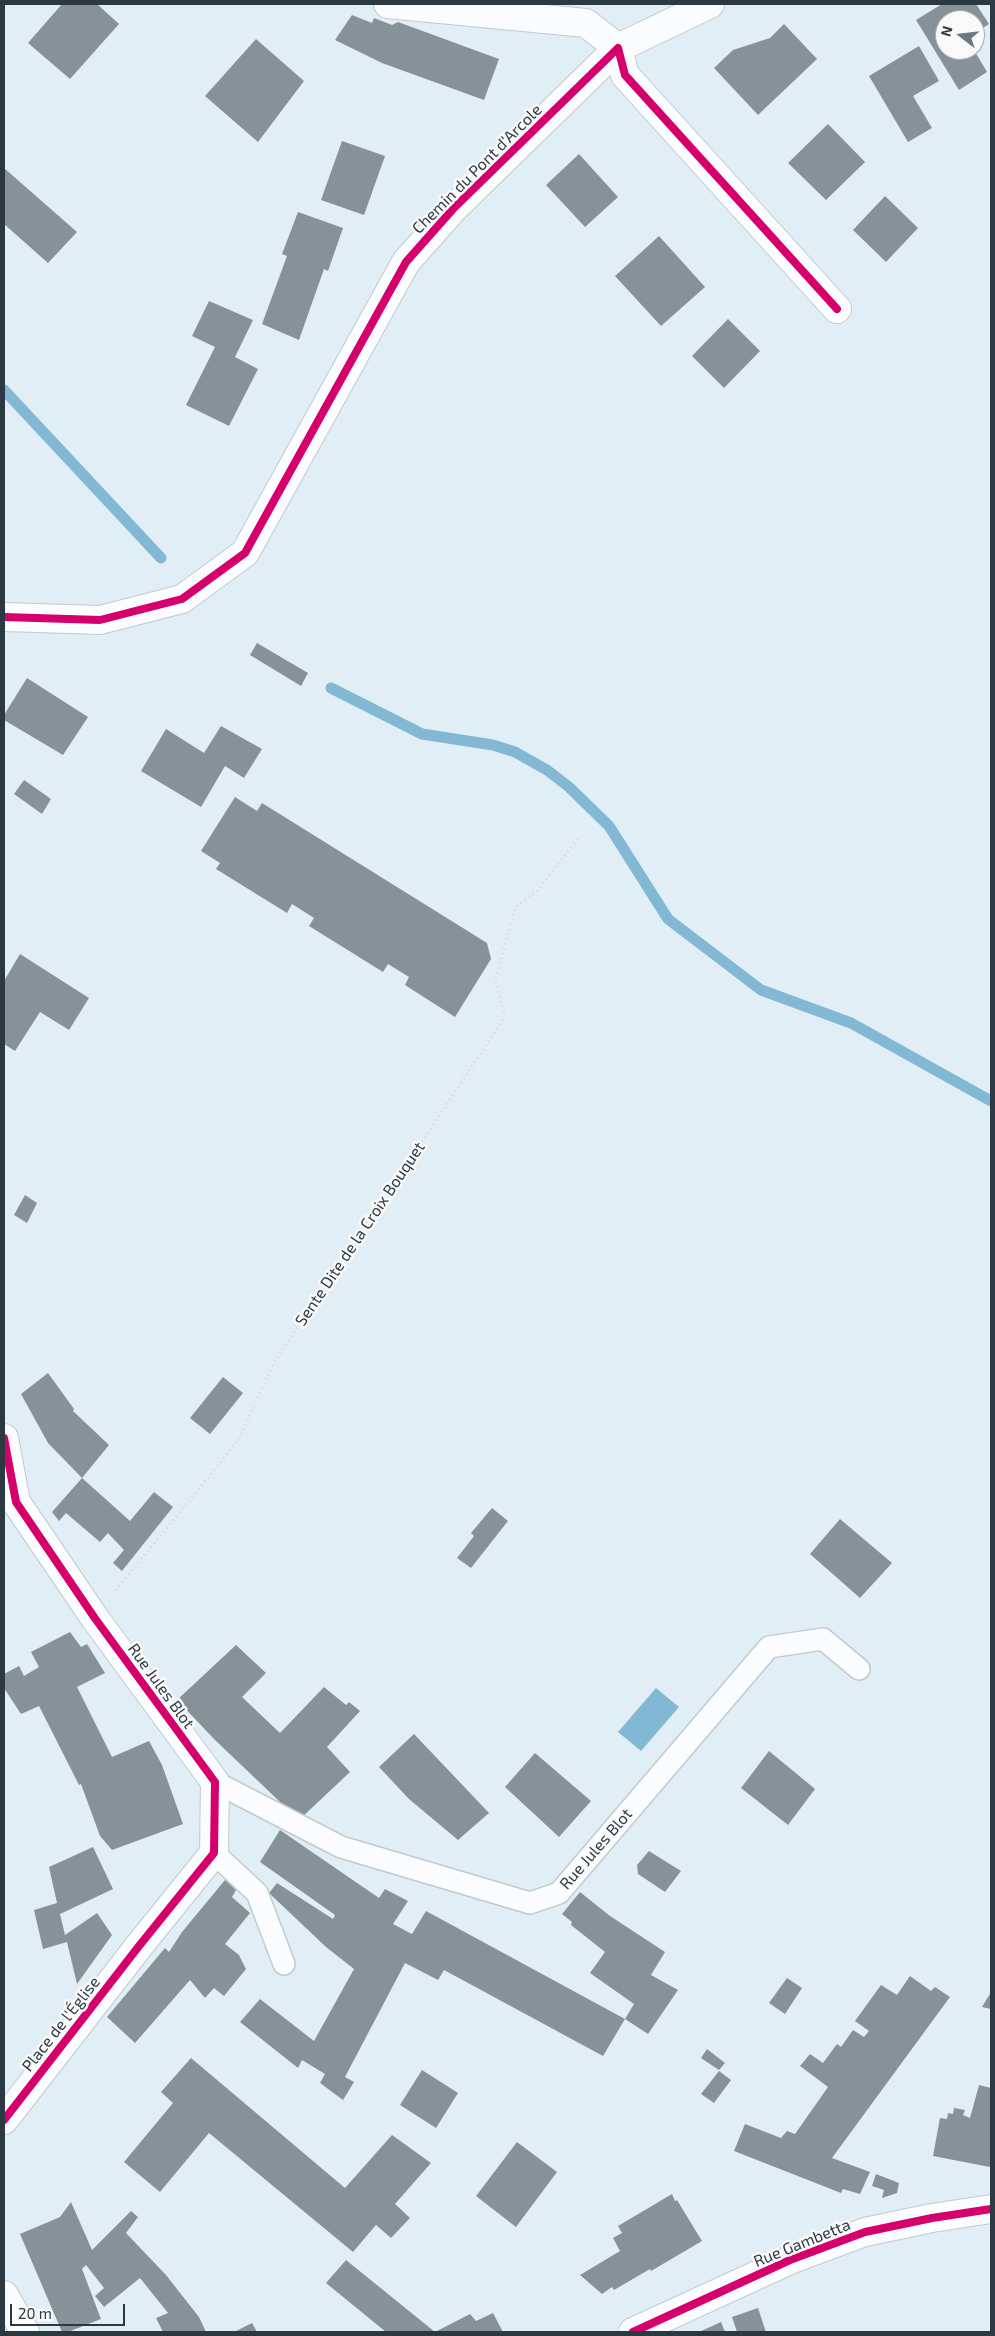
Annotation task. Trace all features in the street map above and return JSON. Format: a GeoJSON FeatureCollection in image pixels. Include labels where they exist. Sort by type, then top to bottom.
{"type":"FeatureCollection","features":[{"type":"Feature","properties":{"kind":"street"},"geometry":{"type":"LineString","coordinates":[[388,4],[586,23],[618,48],[625,75],[837,309]]}},
{"type":"Feature","properties":{"kind":"street","name":"Chemin du Pont d'Arcole"},"geometry":{"type":"LineString","coordinates":[[4,618],[100,620],[182,599],[245,553],[406,262],[453,209],[618,48],[710,4]]}},
{"type":"Feature","properties":{"kind":"street","name":"Rue Jules Blot"},"geometry":{"type":"LineString","coordinates":[[4,1438],[10,1510],[94,1617],[215,1782]]}},
{"type":"Feature","properties":{"kind":"street"},"geometry":{"type":"LineString","coordinates":[[214,1853],[215,1782]]}},
{"type":"Feature","properties":{"kind":"street","name":"Place de l'Église"},"geometry":{"type":"LineString","coordinates":[[4,2120],[214,1853]]}},
{"type":"Feature","properties":{"kind":"street","name":"Rue Gambetta"},"geometry":{"type":"LineString","coordinates":[[633,2332],[790,2260],[865,2232],[932,2218],[991,2209]]}},
{"type":"Feature","properties":{"kind":"street"},"geometry":{"type":"LineString","coordinates":[[4,2295],[25,2332]]}},
{"type":"Feature","properties":{"kind":"lane","name":"Rue Jules Blot"},"geometry":{"type":"LineString","coordinates":[[215,1782],[250,1802],[341,1847],[530,1903],[559,1893],[769,1647],[823,1640],[859,1669]]}},
{"type":"Feature","properties":{"kind":"lane"},"geometry":{"type":"LineString","coordinates":[[214,1853],[258,1893],[284,1964]]}},
{"type":"Feature","properties":{"kind":"water"},"geometry":{"type":"Polygon","coordinates":[[[656,1688],[679,1707],[641,1751],[618,1732],[656,1688]]]}},
{"type":"Feature","properties":{"kind":"building"},"geometry":{"type":"Polygon","coordinates":[[[62,4],[97,4],[119,24],[70,79],[28,43],[62,4]]]}},
{"type":"Feature","properties":{"kind":"building"},"geometry":{"type":"Polygon","coordinates":[[[942,4],[976,4],[980,10],[935,10],[935,51],[916,20],[942,4]]]}},
{"type":"Feature","properties":{"kind":"building"},"geometry":{"type":"Polygon","coordinates":[[[352,15],[372,23],[374,18],[392,25],[398,22],[499,59],[484,100],[382,63],[335,40],[352,15]]]}},
{"type":"Feature","properties":{"kind":"building"},"geometry":{"type":"Polygon","coordinates":[[[985,18],[989,24],[985,27],[985,18]]]}},
{"type":"Feature","properties":{"kind":"building"},"geometry":{"type":"Polygon","coordinates":[[[784,24],[817,59],[758,115],[714,68],[733,50],[770,38],[784,24]]]}},
{"type":"Feature","properties":{"kind":"building"},"geometry":{"type":"Polygon","coordinates":[[[256,39],[304,81],[258,142],[205,96],[256,39]]]}},
{"type":"Feature","properties":{"kind":"building"},"geometry":{"type":"Polygon","coordinates":[[[919,46],[939,81],[913,96],[932,128],[908,142],[869,76],[919,46]]]}},
{"type":"Feature","properties":{"kind":"building"},"geometry":{"type":"Polygon","coordinates":[[[941,60],[980,60],[987,72],[959,90],[941,60]]]}},
{"type":"Feature","properties":{"kind":"building"},"geometry":{"type":"Polygon","coordinates":[[[828,124],[865,162],[826,200],[788,163],[828,124]]]}},
{"type":"Feature","properties":{"kind":"building"},"geometry":{"type":"Polygon","coordinates":[[[342,141],[385,156],[364,215],[321,200],[342,141]]]}},
{"type":"Feature","properties":{"kind":"building"},"geometry":{"type":"Polygon","coordinates":[[[579,154],[618,197],[585,227],[546,185],[579,154]]]}},
{"type":"Feature","properties":{"kind":"building"},"geometry":{"type":"Polygon","coordinates":[[[4,168],[77,232],[48,263],[4,224],[4,168]]]}},
{"type":"Feature","properties":{"kind":"building"},"geometry":{"type":"Polygon","coordinates":[[[885,196],[918,228],[886,262],[853,230],[885,196]]]}},
{"type":"Feature","properties":{"kind":"building"},"geometry":{"type":"Polygon","coordinates":[[[298,212],[343,228],[328,271],[324,269],[299,340],[262,324],[287,256],[282,254],[298,212]]]}},
{"type":"Feature","properties":{"kind":"building"},"geometry":{"type":"Polygon","coordinates":[[[659,236],[705,287],[661,326],[615,276],[659,236]]]}},
{"type":"Feature","properties":{"kind":"building"},"geometry":{"type":"Polygon","coordinates":[[[209,301],[253,320],[235,357],[258,369],[229,426],[186,405],[215,347],[192,336],[209,301]]]}},
{"type":"Feature","properties":{"kind":"building"},"geometry":{"type":"Polygon","coordinates":[[[728,319],[760,351],[724,388],[692,356],[728,319]]]}},
{"type":"Feature","properties":{"kind":"building"},"geometry":{"type":"Polygon","coordinates":[[[257,643],[308,673],[301,686],[250,655],[257,643]]]}},
{"type":"Feature","properties":{"kind":"building"},"geometry":{"type":"Polygon","coordinates":[[[27,678],[88,717],[63,755],[4,720],[4,715],[27,678]]]}},
{"type":"Feature","properties":{"kind":"building"},"geometry":{"type":"Polygon","coordinates":[[[221,726],[262,749],[244,778],[225,766],[201,807],[141,771],[166,729],[204,753],[221,726]]]}},
{"type":"Feature","properties":{"kind":"building"},"geometry":{"type":"Polygon","coordinates":[[[24,780],[51,799],[42,814],[14,794],[24,780]]]}},
{"type":"Feature","properties":{"kind":"building"},"geometry":{"type":"Polygon","coordinates":[[[235,797],[257,811],[262,803],[487,943],[491,959],[455,1017],[405,985],[409,977],[388,964],[383,972],[309,926],[314,918],[292,904],[287,913],[216,869],[220,863],[201,851],[235,797]]]}},
{"type":"Feature","properties":{"kind":"building"},"geometry":{"type":"Polygon","coordinates":[[[20,954],[89,998],[69,1030],[40,1012],[15,1051],[4,1044],[4,981],[20,954]]]}},
{"type":"Feature","properties":{"kind":"building"},"geometry":{"type":"Polygon","coordinates":[[[25,1195],[37,1203],[27,1223],[14,1215],[25,1195]]]}},
{"type":"Feature","properties":{"kind":"building"},"geometry":{"type":"Polygon","coordinates":[[[48,1373],[74,1409],[73,1411],[109,1445],[82,1478],[48,1443],[21,1394],[48,1373]]]}},
{"type":"Feature","properties":{"kind":"building"},"geometry":{"type":"Polygon","coordinates":[[[223,1377],[243,1393],[210,1434],[190,1418],[223,1377]]]}},
{"type":"Feature","properties":{"kind":"building"},"geometry":{"type":"Polygon","coordinates":[[[82,1478],[130,1521],[154,1492],[173,1507],[122,1571],[113,1563],[124,1550],[108,1533],[100,1542],[66,1513],[59,1521],[52,1512],[82,1478]]]}},
{"type":"Feature","properties":{"kind":"building"},"geometry":{"type":"Polygon","coordinates":[[[492,1508],[508,1521],[471,1568],[457,1558],[474,1536],[471,1533],[492,1508]]]}},
{"type":"Feature","properties":{"kind":"building"},"geometry":{"type":"Polygon","coordinates":[[[840,1519],[892,1563],[860,1598],[810,1554],[840,1519]]]}},
{"type":"Feature","properties":{"kind":"building"},"geometry":{"type":"Polygon","coordinates":[[[70,1632],[81,1647],[87,1644],[105,1673],[77,1687],[112,1757],[149,1741],[162,1765],[183,1824],[112,1850],[100,1836],[81,1784],[79,1785],[39,1706],[21,1714],[4,1688],[4,1674],[19,1666],[24,1676],[39,1667],[31,1652],[70,1632]]]}},
{"type":"Feature","properties":{"kind":"building"},"geometry":{"type":"Polygon","coordinates":[[[236,1645],[266,1673],[242,1697],[280,1733],[324,1687],[346,1705],[349,1702],[360,1711],[327,1747],[350,1772],[299,1820],[215,1740],[177,1700],[236,1645]]]}},
{"type":"Feature","properties":{"kind":"building"},"geometry":{"type":"Polygon","coordinates":[[[414,1734],[489,1813],[458,1840],[409,1799],[379,1767],[414,1734]]]}},
{"type":"Feature","properties":{"kind":"building"},"geometry":{"type":"Polygon","coordinates":[[[769,1751],[815,1789],[788,1825],[741,1788],[769,1751]]]}},
{"type":"Feature","properties":{"kind":"building"},"geometry":{"type":"Polygon","coordinates":[[[535,1753],[591,1801],[559,1837],[505,1787],[535,1753]]]}},
{"type":"Feature","properties":{"kind":"building"},"geometry":{"type":"Polygon","coordinates":[[[280,1830],[379,1898],[385,1889],[408,1901],[393,1924],[412,1934],[426,1911],[625,2019],[603,2056],[444,1970],[438,1980],[405,1963],[345,2077],[354,2082],[343,2100],[320,2083],[325,2074],[302,2060],[298,2068],[240,2022],[260,1999],[314,2041],[354,1969],[326,1947],[269,1893],[277,1883],[333,1919],[335,1915],[260,1862],[280,1830]]]}},
{"type":"Feature","properties":{"kind":"building"},"geometry":{"type":"Polygon","coordinates":[[[93,1847],[113,1889],[60,1914],[65,1935],[97,1913],[112,1935],[77,1984],[67,1942],[43,1949],[34,1910],[57,1903],[49,1867],[93,1847]]]}},
{"type":"Feature","properties":{"kind":"building"},"geometry":{"type":"Polygon","coordinates":[[[649,1851],[681,1871],[665,1892],[638,1874],[637,1865],[649,1851]]]}},
{"type":"Feature","properties":{"kind":"building"},"geometry":{"type":"Polygon","coordinates":[[[225,1880],[236,1890],[232,1897],[250,1913],[225,1944],[239,1955],[246,1969],[224,1996],[214,1988],[205,1998],[190,1980],[135,2043],[107,2017],[165,1948],[169,1952],[182,1932],[225,1880]]]}},
{"type":"Feature","properties":{"kind":"building"},"geometry":{"type":"Polygon","coordinates":[[[580,1892],[610,1916],[665,1952],[651,1975],[678,1990],[648,2034],[625,2019],[634,2004],[590,1973],[605,1952],[571,1925],[572,1922],[562,1914],[580,1892]]]}},
{"type":"Feature","properties":{"kind":"building"},"geometry":{"type":"Polygon","coordinates":[[[910,1976],[931,1991],[935,1987],[950,1997],[832,2158],[870,2172],[860,2194],[843,2189],[841,2193],[734,2151],[745,2124],[781,2138],[787,2131],[795,2134],[828,2087],[800,2066],[810,2054],[823,2063],[837,2044],[841,2047],[853,2030],[864,2037],[869,2031],[855,2021],[881,1985],[897,1995],[910,1976]]]}},
{"type":"Feature","properties":{"kind":"building"},"geometry":{"type":"Polygon","coordinates":[[[787,1978],[802,1988],[785,2014],[769,2003],[787,1978]]]}},
{"type":"Feature","properties":{"kind":"building"},"geometry":{"type":"Polygon","coordinates":[[[991,1992],[991,2009],[982,2007],[991,1992]]]}},
{"type":"Feature","properties":{"kind":"building"},"geometry":{"type":"Polygon","coordinates":[[[707,2049],[725,2063],[719,2070],[701,2058],[707,2049]]]}},
{"type":"Feature","properties":{"kind":"building"},"geometry":{"type":"Polygon","coordinates":[[[191,2058],[345,2188],[392,2135],[431,2163],[395,2204],[410,2218],[391,2238],[376,2225],[353,2252],[209,2133],[160,2192],[124,2162],[173,2103],[161,2092],[191,2058]]]}},
{"type":"Feature","properties":{"kind":"building"},"geometry":{"type":"Polygon","coordinates":[[[422,2070],[458,2093],[436,2128],[400,2105],[422,2070]]]}},
{"type":"Feature","properties":{"kind":"building"},"geometry":{"type":"Polygon","coordinates":[[[719,2071],[731,2080],[714,2103],[701,2094],[719,2071]]]}},
{"type":"Feature","properties":{"kind":"building"},"geometry":{"type":"Polygon","coordinates":[[[979,2085],[991,2088],[990,2167],[933,2156],[940,2118],[947,2119],[948,2113],[953,2114],[954,2108],[965,2110],[963,2115],[970,2118],[979,2085]]]}},
{"type":"Feature","properties":{"kind":"building"},"geometry":{"type":"Polygon","coordinates":[[[517,2142],[557,2172],[516,2227],[476,2196],[517,2142]]]}},
{"type":"Feature","properties":{"kind":"building"},"geometry":{"type":"Polygon","coordinates":[[[876,2174],[899,2183],[897,2193],[882,2198],[884,2190],[872,2186],[876,2174]]]}},
{"type":"Feature","properties":{"kind":"building"},"geometry":{"type":"Polygon","coordinates":[[[672,2194],[702,2241],[651,2271],[650,2269],[614,2290],[612,2287],[602,2294],[580,2275],[620,2251],[613,2238],[622,2233],[618,2226],[672,2194]]]}},
{"type":"Feature","properties":{"kind":"building"},"geometry":{"type":"Polygon","coordinates":[[[71,2202],[92,2250],[131,2211],[138,2217],[126,2233],[166,2275],[199,2317],[206,2332],[163,2332],[156,2318],[168,2313],[140,2278],[104,2307],[95,2296],[104,2288],[86,2265],[82,2269],[101,2319],[68,2332],[62,2332],[20,2234],[60,2217],[71,2202]]]}},
{"type":"Feature","properties":{"kind":"building"},"geometry":{"type":"Polygon","coordinates":[[[346,2260],[435,2332],[386,2332],[326,2283],[346,2260]]]}},
{"type":"Feature","properties":{"kind":"building"},"geometry":{"type":"Polygon","coordinates":[[[758,2308],[766,2332],[737,2332],[732,2317],[758,2308]]]}},
{"type":"Feature","properties":{"kind":"building"},"geometry":{"type":"Polygon","coordinates":[[[493,2313],[503,2332],[435,2332],[470,2314],[476,2321],[493,2313]]]}},
{"type":"Feature","properties":{"kind":"building"},"geometry":{"type":"Polygon","coordinates":[[[721,2322],[725,2332],[699,2332],[721,2322]]]}},
{"type":"Feature","properties":{"kind":"building"},"geometry":{"type":"Polygon","coordinates":[[[252,2323],[257,2332],[234,2332],[252,2323]]]}},
{"type":"Feature","properties":{"kind":"waterway"},"geometry":{"type":"LineString","coordinates":[[4,390],[161,558]]}},
{"type":"Feature","properties":{"kind":"waterway"},"geometry":{"type":"LineString","coordinates":[[331,688],[422,734],[493,745],[515,752],[547,770],[569,787],[609,826],[668,919],[761,990],[851,1023],[991,1101]]}},
{"type":"Feature","properties":{"kind":"cycle path"},"geometry":{"type":"LineString","coordinates":[[4,617],[100,620],[182,599],[245,553],[406,262],[453,209],[618,48],[625,75],[837,309]]}},
{"type":"Feature","properties":{"kind":"cycle path"},"geometry":{"type":"LineString","coordinates":[[4,1438],[16,1502],[94,1617],[215,1782],[214,1853],[4,2120]]}},
{"type":"Feature","properties":{"kind":"cycle path"},"geometry":{"type":"LineString","coordinates":[[633,2332],[790,2260],[865,2232],[932,2218],[991,2209]]}}]}
